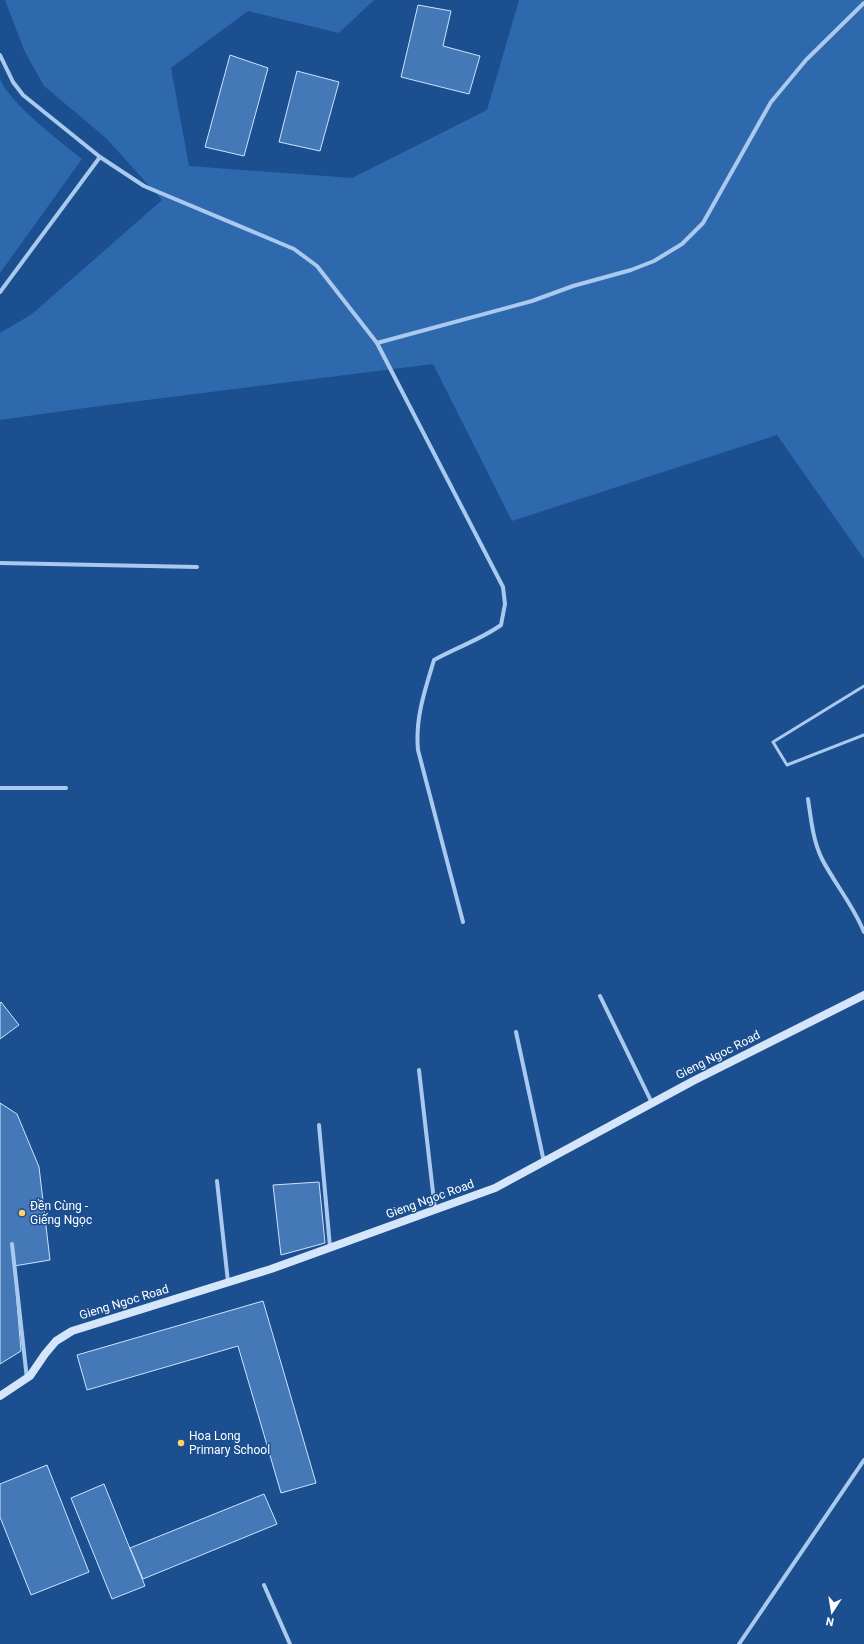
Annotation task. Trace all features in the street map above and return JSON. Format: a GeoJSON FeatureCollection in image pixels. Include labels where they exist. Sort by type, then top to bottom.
{"type":"FeatureCollection","features":[{"type":"Feature","properties":{"kind":"main road","name":"Gieng Ngoc Road"},"geometry":{"type":"LineString","coordinates":[[0,1396],[27,1379],[56,1341],[72,1331],[228,1282],[495,1188],[652,1103],[864,995]]}},
{"type":"Feature","properties":{"kind":"street"},"geometry":{"type":"LineString","coordinates":[[377,343],[532,301],[573,286],[631,270],[654,261],[682,244],[703,223],[771,102],[806,60],[864,3]]}},
{"type":"Feature","properties":{"kind":"street"},"geometry":{"type":"LineString","coordinates":[[0,55],[13,82],[23,95],[100,157],[144,186],[294,249],[321,270],[377,343],[503,587],[505,604],[502,625],[484,637],[455,648],[434,660],[420,705],[416,733],[418,750],[463,922]]}},
{"type":"Feature","properties":{"kind":"street"},"geometry":{"type":"LineString","coordinates":[[0,292],[100,157]]}},
{"type":"Feature","properties":{"kind":"street"},"geometry":{"type":"LineString","coordinates":[[0,563],[197,567]]}},
{"type":"Feature","properties":{"kind":"street"},"geometry":{"type":"LineString","coordinates":[[0,788],[66,788]]}},
{"type":"Feature","properties":{"kind":"street"},"geometry":{"type":"LineString","coordinates":[[808,799],[815,837],[822,859],[856,912],[864,932]]}},
{"type":"Feature","properties":{"kind":"street"},"geometry":{"type":"LineString","coordinates":[[600,996],[652,1103]]}},
{"type":"Feature","properties":{"kind":"street"},"geometry":{"type":"LineString","coordinates":[[516,1032],[544,1162]]}},
{"type":"Feature","properties":{"kind":"street"},"geometry":{"type":"LineString","coordinates":[[419,1070],[434,1210]]}},
{"type":"Feature","properties":{"kind":"street"},"geometry":{"type":"LineString","coordinates":[[319,1125],[330,1247]]}},
{"type":"Feature","properties":{"kind":"street"},"geometry":{"type":"LineString","coordinates":[[217,1181],[228,1282]]}},
{"type":"Feature","properties":{"kind":"street"},"geometry":{"type":"LineString","coordinates":[[12,1244],[27,1379]]}},
{"type":"Feature","properties":{"kind":"street"},"geometry":{"type":"LineString","coordinates":[[739,1644],[864,1460]]}},
{"type":"Feature","properties":{"kind":"street"},"geometry":{"type":"LineString","coordinates":[[264,1585],[290,1644]]}},
{"type":"Feature","properties":{"kind":"lane"},"geometry":{"type":"LineString","coordinates":[[864,686],[773,742],[787,765],[864,735]]}},
{"type":"Feature","properties":{"kind":"shaded area"},"geometry":{"type":"Polygon","coordinates":[[[5,0],[374,0],[339,33],[248,11],[171,68],[189,166],[352,178],[487,110],[519,0],[864,0],[864,559],[777,435],[512,521],[433,364],[0,420],[0,333],[32,314],[162,200],[106,138],[44,86],[24,50],[5,0]]]}},
{"type":"Feature","properties":{"kind":"shaded area"},"geometry":{"type":"Polygon","coordinates":[[[0,79],[5,89],[14,100],[36,122],[82,159],[0,273],[0,79]]]}},
{"type":"Feature","properties":{"kind":"building"},"geometry":{"type":"Polygon","coordinates":[[[418,5],[451,11],[443,46],[480,56],[469,94],[401,77],[418,5]]]}},
{"type":"Feature","properties":{"kind":"building"},"geometry":{"type":"Polygon","coordinates":[[[230,55],[268,68],[244,156],[205,147],[230,55]]]}},
{"type":"Feature","properties":{"kind":"building"},"geometry":{"type":"Polygon","coordinates":[[[297,71],[339,82],[320,151],[279,142],[297,71]]]}},
{"type":"Feature","properties":{"kind":"building"},"geometry":{"type":"Polygon","coordinates":[[[1,1002],[19,1025],[0,1039],[0,1003],[1,1002]]]}},
{"type":"Feature","properties":{"kind":"building","name":"Đền Cùng - Giếng Ngọc"},"geometry":{"type":"Polygon","coordinates":[[[0,1103],[17,1114],[39,1167],[50,1260],[14,1266],[21,1351],[0,1364],[0,1103]]]}},
{"type":"Feature","properties":{"kind":"building"},"geometry":{"type":"Polygon","coordinates":[[[319,1182],[325,1243],[281,1255],[273,1185],[319,1182]]]}},
{"type":"Feature","properties":{"kind":"building"},"geometry":{"type":"Polygon","coordinates":[[[263,1301],[316,1483],[281,1493],[238,1346],[87,1390],[77,1355],[263,1301]]]}},
{"type":"Feature","properties":{"kind":"building"},"geometry":{"type":"Polygon","coordinates":[[[47,1465],[89,1572],[31,1595],[0,1517],[0,1484],[47,1465]]]}},
{"type":"Feature","properties":{"kind":"building"},"geometry":{"type":"Polygon","coordinates":[[[104,1484],[145,1586],[112,1599],[71,1498],[104,1484]]]}},
{"type":"Feature","properties":{"kind":"building"},"geometry":{"type":"Polygon","coordinates":[[[264,1494],[277,1524],[143,1579],[130,1548],[264,1494]]]}},
{"type":"Feature","properties":{"kind":"place","name":"Đền Cùng - Giếng Ngọc"},"geometry":{"type":"Point","coordinates":[22,1213]}},
{"type":"Feature","properties":{"kind":"place","name":"Hoa Long Primary School"},"geometry":{"type":"Point","coordinates":[181,1443]}}]}
